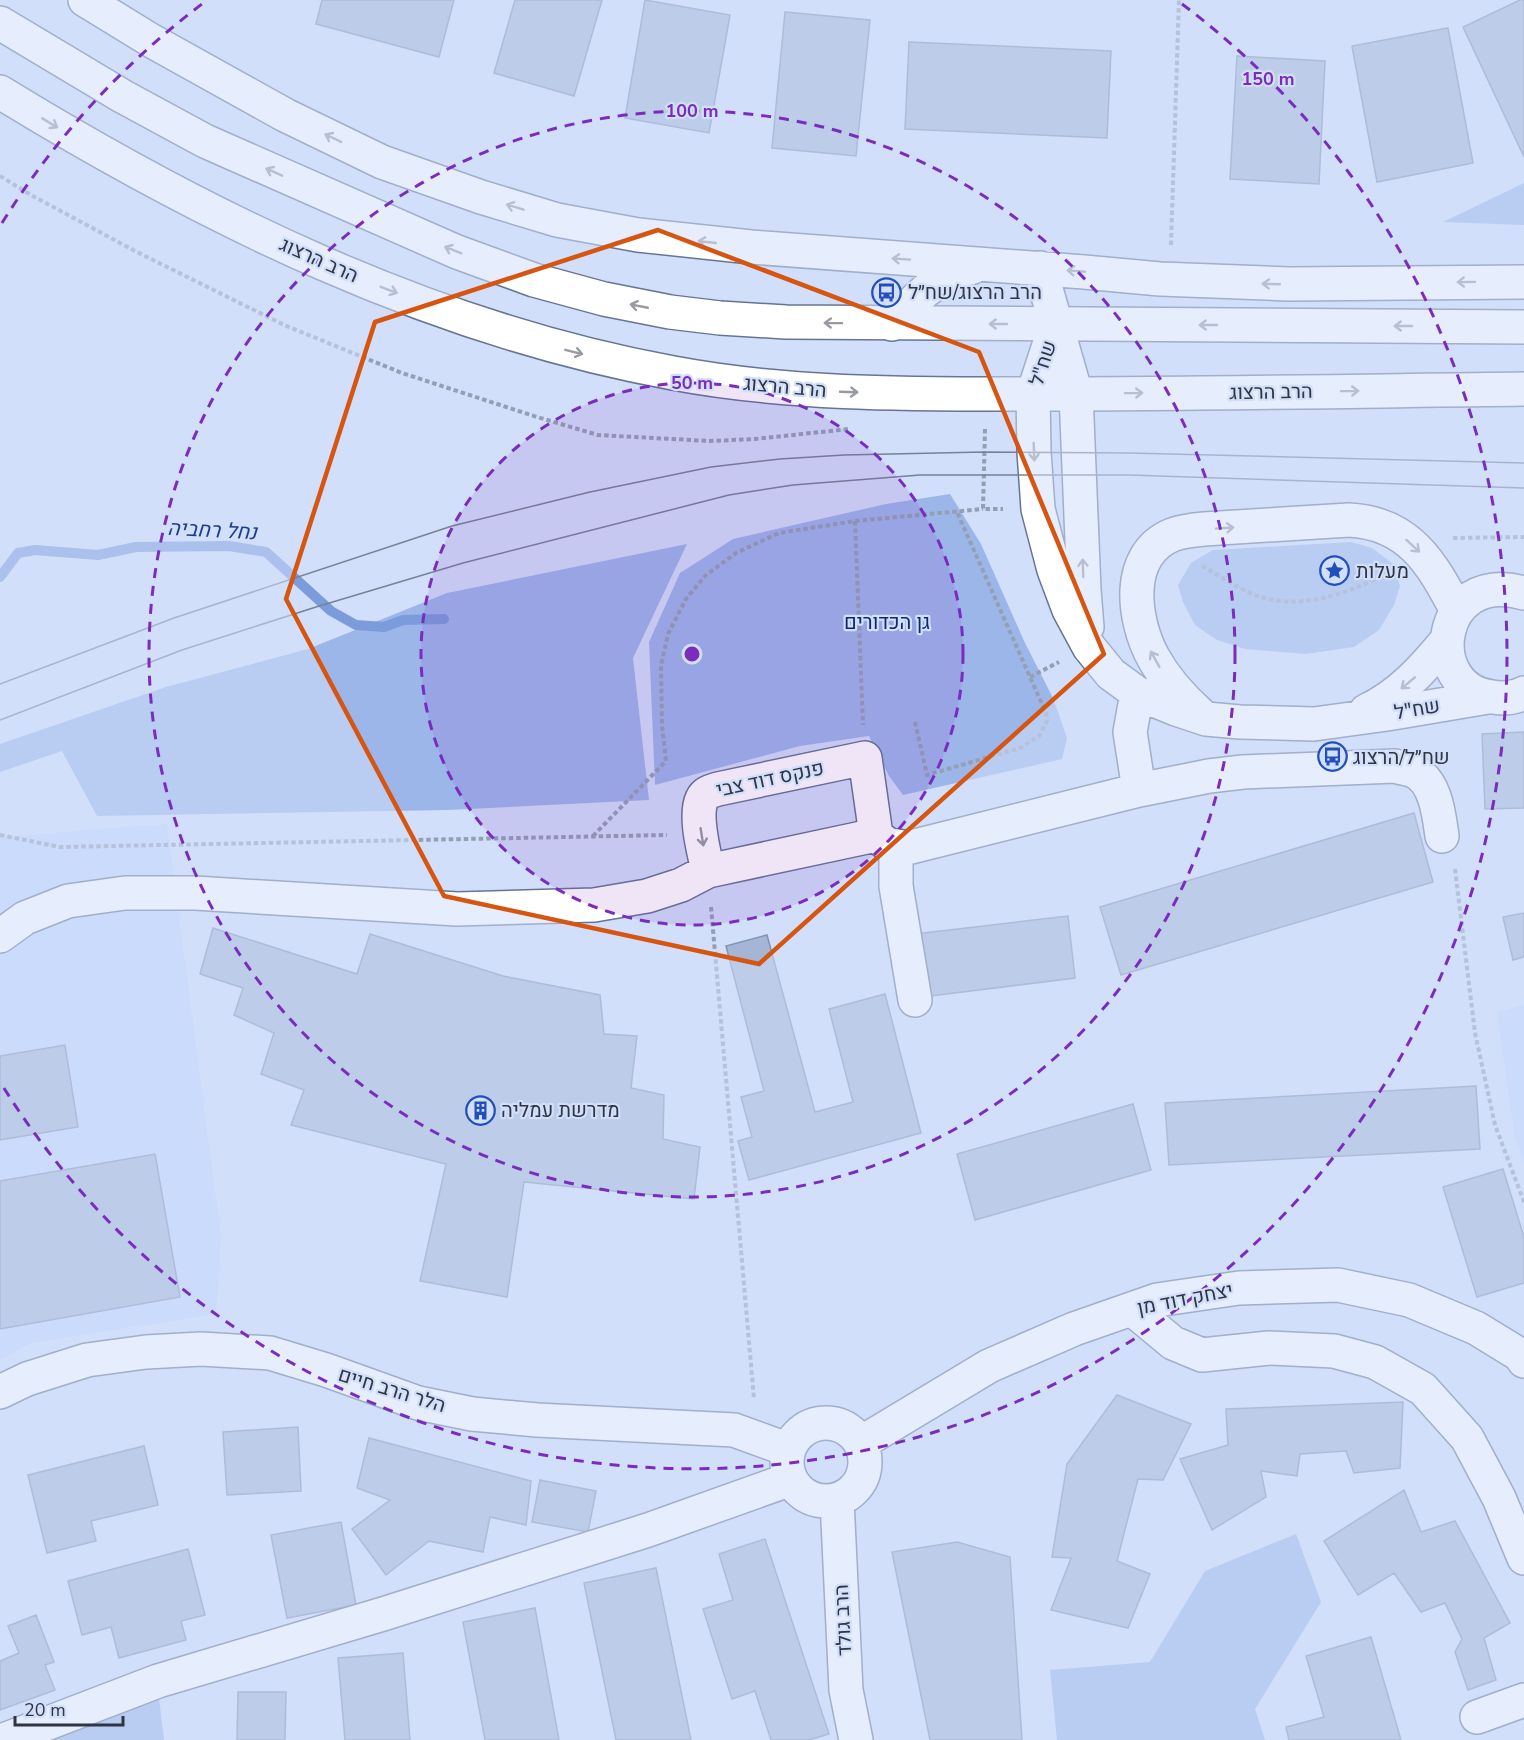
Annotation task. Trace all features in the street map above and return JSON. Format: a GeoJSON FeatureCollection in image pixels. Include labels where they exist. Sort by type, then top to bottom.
{"type":"FeatureCollection","features":[{"type":"Feature","properties":{"kind":"street"},"geometry":{"type":"LineString","coordinates":[[85,0],[152,41],[285,115],[382,162],[481,197],[557,220],[638,235],[751,247],[1170,280],[1289,284],[1524,282]]}},
{"type":"Feature","properties":{"kind":"street"},"geometry":{"type":"LineString","coordinates":[[0,23],[122,96],[205,141],[437,243],[534,280],[604,299],[670,312],[720,318],[892,324],[1524,327]]}},
{"type":"Feature","properties":{"kind":"street","name":"הרב הרצוג"},"geometry":{"type":"LineString","coordinates":[[0,92],[65,132],[166,187],[370,283],[442,311],[536,342],[676,374],[747,384],[851,392],[1076,394],[1524,389]]}},
{"type":"Feature","properties":{"kind":"street"},"geometry":{"type":"LineString","coordinates":[[892,324],[923,291],[939,280],[980,265]]}},
{"type":"Feature","properties":{"kind":"street"},"geometry":{"type":"LineString","coordinates":[[1040,268],[1056,324]]}},
{"type":"Feature","properties":{"kind":"street","name":"שח\"ל"},"geometry":{"type":"LineString","coordinates":[[1056,324],[1032,394],[1035,474],[1044,538],[1069,610],[1078,653],[1137,693],[1206,718],[1275,724],[1314,724],[1513,696]]}},
{"type":"Feature","properties":{"kind":"street","name":"שח\"ל"},"geometry":{"type":"LineString","coordinates":[[1056,324],[1076,394],[1084,590],[1078,653]]}},
{"type":"Feature","properties":{"kind":"street"},"geometry":{"type":"LineString","coordinates":[[1206,718],[1177,693],[1152,656],[1139,619],[1136,600],[1137,582],[1149,553],[1160,542],[1186,531],[1349,520],[1370,522],[1392,530],[1408,540],[1415,559],[1436,574],[1452,625],[1450,662],[1461,681],[1474,691],[1513,696]]}},
{"type":"Feature","properties":{"kind":"street","name":"שח\"ל"},"geometry":{"type":"LineString","coordinates":[[1346,720],[1371,709],[1419,673],[1468,600],[1481,592],[1495,589],[1510,589],[1524,593]]}},
{"type":"Feature","properties":{"kind":"street"},"geometry":{"type":"LineString","coordinates":[[1137,693],[1130,732],[1139,790]]}},
{"type":"Feature","properties":{"kind":"street"},"geometry":{"type":"LineString","coordinates":[[865,758],[896,886],[915,1000]]}},
{"type":"Feature","properties":{"kind":"street","name":"פנקס דוד צבי"},"geometry":{"type":"LineString","coordinates":[[709,885],[700,822],[702,798],[708,792],[865,758]]}},
{"type":"Feature","properties":{"kind":"street"},"geometry":{"type":"LineString","coordinates":[[0,936],[26,918],[68,901],[125,893],[195,893],[457,909],[594,905],[647,896],[681,885],[709,885],[886,841],[907,848],[1139,790],[1209,776],[1243,772],[1395,766],[1414,772],[1423,778],[1432,793],[1438,810],[1442,836]]}},
{"type":"Feature","properties":{"kind":"street","name":"יצחק דוד מן"},"geometry":{"type":"LineString","coordinates":[[861,1443],[989,1366],[1074,1329],[1157,1300],[1239,1288],[1338,1285],[1408,1300],[1476,1328],[1520,1355],[1524,1361]]}},
{"type":"Feature","properties":{"kind":"street"},"geometry":{"type":"LineString","coordinates":[[1132,1309],[1173,1343],[1202,1355],[1269,1348],[1334,1351],[1375,1362],[1423,1389],[1467,1438],[1499,1498],[1524,1558]]}},
{"type":"Feature","properties":{"kind":"street","name":"הלר הרב חיים"},"geometry":{"type":"LineString","coordinates":[[0,1392],[27,1379],[87,1360],[146,1352],[201,1349],[270,1353],[418,1402],[472,1414],[537,1420],[734,1430],[757,1439],[790,1464]]}},
{"type":"Feature","properties":{"kind":"street"},"geometry":{"type":"LineString","coordinates":[[818,1424],[840,1425],[852,1432],[861,1443],[865,1458],[865,1472],[850,1494],[837,1500],[823,1502],[810,1498],[798,1490],[790,1464],[795,1438],[805,1429],[818,1424]]}},
{"type":"Feature","properties":{"kind":"street"},"geometry":{"type":"LineString","coordinates":[[4,1740],[158,1681],[383,1614],[648,1530],[790,1464]]}},
{"type":"Feature","properties":{"kind":"street","name":"הרב גולד"},"geometry":{"type":"LineString","coordinates":[[837,1500],[846,1690],[856,1740]]}},
{"type":"Feature","properties":{"kind":"street"},"geometry":{"type":"LineString","coordinates":[[1477,1718],[1524,1700]]}},
{"type":"Feature","properties":{"kind":"path"},"geometry":{"type":"LineString","coordinates":[[1170,280],[1179,0]]}},
{"type":"Feature","properties":{"kind":"path"},"geometry":{"type":"LineString","coordinates":[[592,837],[666,761],[662,726],[661,665],[668,634],[686,599],[705,576],[736,553],[779,533],[855,521],[983,509]]}},
{"type":"Feature","properties":{"kind":"path"},"geometry":{"type":"LineString","coordinates":[[915,722],[927,775],[1020,748],[1039,736],[1047,720],[1046,713],[956,512]]}},
{"type":"Feature","properties":{"kind":"path"},"geometry":{"type":"LineString","coordinates":[[855,521],[865,758]]}},
{"type":"Feature","properties":{"kind":"path"},"geometry":{"type":"LineString","coordinates":[[1194,561],[1254,594],[1277,600],[1313,601],[1365,585],[1454,538],[1524,537]]}},
{"type":"Feature","properties":{"kind":"path"},"geometry":{"type":"LineString","coordinates":[[1030,677],[1078,653]]}},
{"type":"Feature","properties":{"kind":"path"},"geometry":{"type":"LineString","coordinates":[[0,835],[60,848],[674,835]]}},
{"type":"Feature","properties":{"kind":"path"},"geometry":{"type":"LineString","coordinates":[[1455,869],[1475,1033],[1495,1125],[1524,1203]]}},
{"type":"Feature","properties":{"kind":"path"},"geometry":{"type":"LineString","coordinates":[[709,885],[757,1439]]}},
{"type":"Feature","properties":{"kind":"highlighted area"},"geometry":{"type":"Polygon","coordinates":[[[658,230],[979,352],[1104,654],[759,964],[444,896],[286,599],[375,322],[658,230]]]}},
{"type":"Feature","properties":{"kind":"shaded area"},"geometry":{"type":"Polygon","coordinates":[[[167,824],[221,1237],[216,1314],[31,1343],[0,1360],[0,837],[167,824]]]}},
{"type":"Feature","properties":{"kind":"shaded area"},"geometry":{"type":"Polygon","coordinates":[[[1524,1005],[1524,1162],[1514,1133],[1497,1012],[1524,1005]]]}},
{"type":"Feature","properties":{"kind":"green space"},"geometry":{"type":"Polygon","coordinates":[[[1524,183],[1524,225],[1443,222],[1524,183]]]}},
{"type":"Feature","properties":{"kind":"green space","name":"גן הכדורים"},"geometry":{"type":"Polygon","coordinates":[[[950,494],[981,544],[1025,643],[1053,698],[1067,738],[1062,759],[903,795],[889,776],[869,736],[800,746],[655,785],[649,642],[680,573],[733,539],[886,504],[950,494]]]}},
{"type":"Feature","properties":{"kind":"green space"},"geometry":{"type":"Polygon","coordinates":[[[1351,542],[1372,548],[1392,563],[1400,586],[1394,605],[1379,630],[1354,647],[1306,654],[1245,649],[1217,640],[1195,625],[1183,602],[1178,585],[1191,563],[1213,550],[1351,542]]]}},
{"type":"Feature","properties":{"kind":"green space"},"geometry":{"type":"Polygon","coordinates":[[[687,544],[633,658],[649,800],[448,810],[97,816],[62,751],[0,772],[0,744],[166,687],[308,649],[447,593],[687,544]]]}},
{"type":"Feature","properties":{"kind":"green space"},"geometry":{"type":"Polygon","coordinates":[[[1296,1534],[1321,1602],[1255,1709],[1265,1740],[1057,1740],[1050,1670],[1150,1662],[1205,1571],[1296,1534]]]}},
{"type":"Feature","properties":{"kind":"green space"},"geometry":{"type":"Polygon","coordinates":[[[159,1698],[164,1740],[27,1740],[159,1698]]]}},
{"type":"Feature","properties":{"kind":"building"},"geometry":{"type":"Polygon","coordinates":[[[322,0],[454,0],[439,57],[316,24],[322,0]]]}},
{"type":"Feature","properties":{"kind":"building"},"geometry":{"type":"Polygon","coordinates":[[[515,0],[602,0],[574,96],[494,73],[515,0]]]}},
{"type":"Feature","properties":{"kind":"building"},"geometry":{"type":"Polygon","coordinates":[[[645,0],[730,15],[709,133],[625,118],[645,0]]]}},
{"type":"Feature","properties":{"kind":"building"},"geometry":{"type":"Polygon","coordinates":[[[1524,0],[1524,157],[1463,27],[1524,0]]]}},
{"type":"Feature","properties":{"kind":"building"},"geometry":{"type":"Polygon","coordinates":[[[785,12],[870,20],[856,156],[772,148],[785,12]]]}},
{"type":"Feature","properties":{"kind":"building"},"geometry":{"type":"Polygon","coordinates":[[[1448,28],[1473,163],[1377,182],[1352,46],[1448,28]]]}},
{"type":"Feature","properties":{"kind":"building"},"geometry":{"type":"Polygon","coordinates":[[[909,42],[1111,51],[1107,138],[905,129],[909,42]]]}},
{"type":"Feature","properties":{"kind":"building"},"geometry":{"type":"Polygon","coordinates":[[[1237,56],[1325,61],[1319,184],[1230,179],[1237,56]]]}},
{"type":"Feature","properties":{"kind":"building"},"geometry":{"type":"Polygon","coordinates":[[[1524,732],[1524,808],[1485,809],[1482,734],[1524,732]]]}},
{"type":"Feature","properties":{"kind":"building"},"geometry":{"type":"Polygon","coordinates":[[[1414,813],[1433,882],[1121,975],[1100,907],[1414,813]]]}},
{"type":"Feature","properties":{"kind":"building"},"geometry":{"type":"Polygon","coordinates":[[[1524,913],[1524,957],[1513,960],[1503,917],[1524,913]]]}},
{"type":"Feature","properties":{"kind":"building"},"geometry":{"type":"Polygon","coordinates":[[[1068,916],[1075,978],[923,997],[915,934],[1068,916]]]}},
{"type":"Feature","properties":{"kind":"building","name":"מדרשת עמליה"},"geometry":{"type":"Polygon","coordinates":[[[213,928],[357,974],[370,934],[503,976],[600,995],[604,1034],[637,1036],[631,1088],[664,1095],[663,1139],[700,1147],[694,1199],[524,1182],[507,1297],[420,1281],[446,1164],[291,1125],[304,1090],[261,1074],[274,1033],[234,1015],[243,988],[200,974],[213,928]]]}},
{"type":"Feature","properties":{"kind":"building"},"geometry":{"type":"Polygon","coordinates":[[[767,935],[815,1112],[853,1102],[829,1009],[885,994],[921,1133],[749,1180],[738,1141],[752,1137],[741,1097],[764,1091],[726,946],[767,935]]]}},
{"type":"Feature","properties":{"kind":"building"},"geometry":{"type":"Polygon","coordinates":[[[65,1045],[78,1127],[0,1140],[0,1056],[65,1045]]]}},
{"type":"Feature","properties":{"kind":"building"},"geometry":{"type":"Polygon","coordinates":[[[1476,1086],[1480,1149],[1169,1165],[1165,1103],[1476,1086]]]}},
{"type":"Feature","properties":{"kind":"building"},"geometry":{"type":"Polygon","coordinates":[[[1133,1104],[1151,1170],[975,1220],[957,1154],[1133,1104]]]}},
{"type":"Feature","properties":{"kind":"building"},"geometry":{"type":"Polygon","coordinates":[[[155,1154],[180,1297],[0,1329],[0,1181],[155,1154]]]}},
{"type":"Feature","properties":{"kind":"building"},"geometry":{"type":"Polygon","coordinates":[[[1503,1169],[1524,1237],[1524,1283],[1477,1297],[1443,1187],[1503,1169]]]}},
{"type":"Feature","properties":{"kind":"building"},"geometry":{"type":"Polygon","coordinates":[[[1117,1395],[1191,1424],[1163,1480],[1138,1479],[1117,1561],[1150,1574],[1128,1628],[1051,1610],[1071,1558],[1052,1557],[1067,1464],[1117,1395]]]}},
{"type":"Feature","properties":{"kind":"building"},"geometry":{"type":"Polygon","coordinates":[[[1403,1402],[1400,1468],[1354,1473],[1346,1451],[1300,1454],[1297,1476],[1261,1471],[1266,1497],[1212,1530],[1180,1459],[1228,1445],[1226,1409],[1403,1402]]]}},
{"type":"Feature","properties":{"kind":"building"},"geometry":{"type":"Polygon","coordinates":[[[298,1427],[301,1491],[227,1495],[223,1432],[298,1427]]]}},
{"type":"Feature","properties":{"kind":"building"},"geometry":{"type":"Polygon","coordinates":[[[369,1438],[531,1481],[526,1525],[490,1517],[483,1552],[429,1541],[386,1575],[352,1529],[390,1500],[357,1488],[369,1438]]]}},
{"type":"Feature","properties":{"kind":"building"},"geometry":{"type":"Polygon","coordinates":[[[144,1446],[158,1505],[91,1521],[96,1541],[47,1553],[28,1475],[144,1446]]]}},
{"type":"Feature","properties":{"kind":"building"},"geometry":{"type":"Polygon","coordinates":[[[540,1480],[596,1491],[588,1532],[532,1522],[540,1480]]]}},
{"type":"Feature","properties":{"kind":"building"},"geometry":{"type":"Polygon","coordinates":[[[1404,1490],[1421,1532],[1455,1521],[1510,1623],[1484,1638],[1496,1680],[1468,1690],[1455,1652],[1462,1639],[1445,1603],[1421,1612],[1394,1573],[1358,1595],[1324,1541],[1404,1490]]]}},
{"type":"Feature","properties":{"kind":"building"},"geometry":{"type":"Polygon","coordinates":[[[341,1522],[356,1605],[287,1618],[271,1535],[341,1522]]]}},
{"type":"Feature","properties":{"kind":"building"},"geometry":{"type":"Polygon","coordinates":[[[765,1539],[829,1734],[809,1740],[771,1740],[755,1691],[732,1699],[703,1609],[733,1600],[719,1554],[765,1539]]]}},
{"type":"Feature","properties":{"kind":"building"},"geometry":{"type":"Polygon","coordinates":[[[957,1542],[1010,1557],[1022,1740],[930,1740],[892,1552],[957,1542]]]}},
{"type":"Feature","properties":{"kind":"building"},"geometry":{"type":"Polygon","coordinates":[[[188,1549],[205,1615],[181,1621],[186,1640],[119,1658],[111,1627],[82,1635],[68,1581],[188,1549]]]}},
{"type":"Feature","properties":{"kind":"building"},"geometry":{"type":"Polygon","coordinates":[[[656,1568],[691,1740],[616,1740],[584,1583],[656,1568]]]}},
{"type":"Feature","properties":{"kind":"building"},"geometry":{"type":"Polygon","coordinates":[[[535,1608],[559,1740],[485,1740],[463,1622],[535,1608]]]}},
{"type":"Feature","properties":{"kind":"building"},"geometry":{"type":"Polygon","coordinates":[[[36,1615],[54,1662],[45,1665],[55,1690],[0,1710],[0,1661],[19,1653],[8,1626],[36,1615]]]}},
{"type":"Feature","properties":{"kind":"building"},"geometry":{"type":"Polygon","coordinates":[[[1371,1637],[1401,1740],[1289,1740],[1286,1727],[1324,1717],[1306,1656],[1371,1637]]]}},
{"type":"Feature","properties":{"kind":"building"},"geometry":{"type":"Polygon","coordinates":[[[403,1653],[410,1740],[345,1740],[338,1658],[403,1653]]]}},
{"type":"Feature","properties":{"kind":"building"},"geometry":{"type":"Polygon","coordinates":[[[238,1692],[286,1692],[285,1740],[237,1740],[238,1692]]]}},
{"type":"Feature","properties":{"kind":"waterway","name":"נחל רחביה"},"geometry":{"type":"LineString","coordinates":[[0,577],[18,553],[35,550],[98,555],[136,547],[229,546],[266,552],[331,611],[356,625],[384,627],[403,620],[444,619]]}},
{"type":"Feature","properties":{"kind":"tram line"},"geometry":{"type":"LineString","coordinates":[[0,684],[174,618],[452,526],[590,492],[711,467],[844,455],[984,452],[1129,453],[1524,463]]}},
{"type":"Feature","properties":{"kind":"tram line"},"geometry":{"type":"LineString","coordinates":[[0,720],[182,650],[463,563],[729,495],[793,485],[920,475],[1129,475],[1524,488]]}},
{"type":"Feature","properties":{"kind":"place","name":"הרב הרצוג/שח״ל"},"geometry":{"type":"Point","coordinates":[887,292]}},
{"type":"Feature","properties":{"kind":"place","name":"מעלות"},"geometry":{"type":"Point","coordinates":[1335,571]}},
{"type":"Feature","properties":{"kind":"place","name":"שח״ל/הרצוג"},"geometry":{"type":"Point","coordinates":[1332,757]}},
{"type":"Feature","properties":{"kind":"place","name":"מדרשת עמליה"},"geometry":{"type":"Point","coordinates":[480,1110]}}]}
